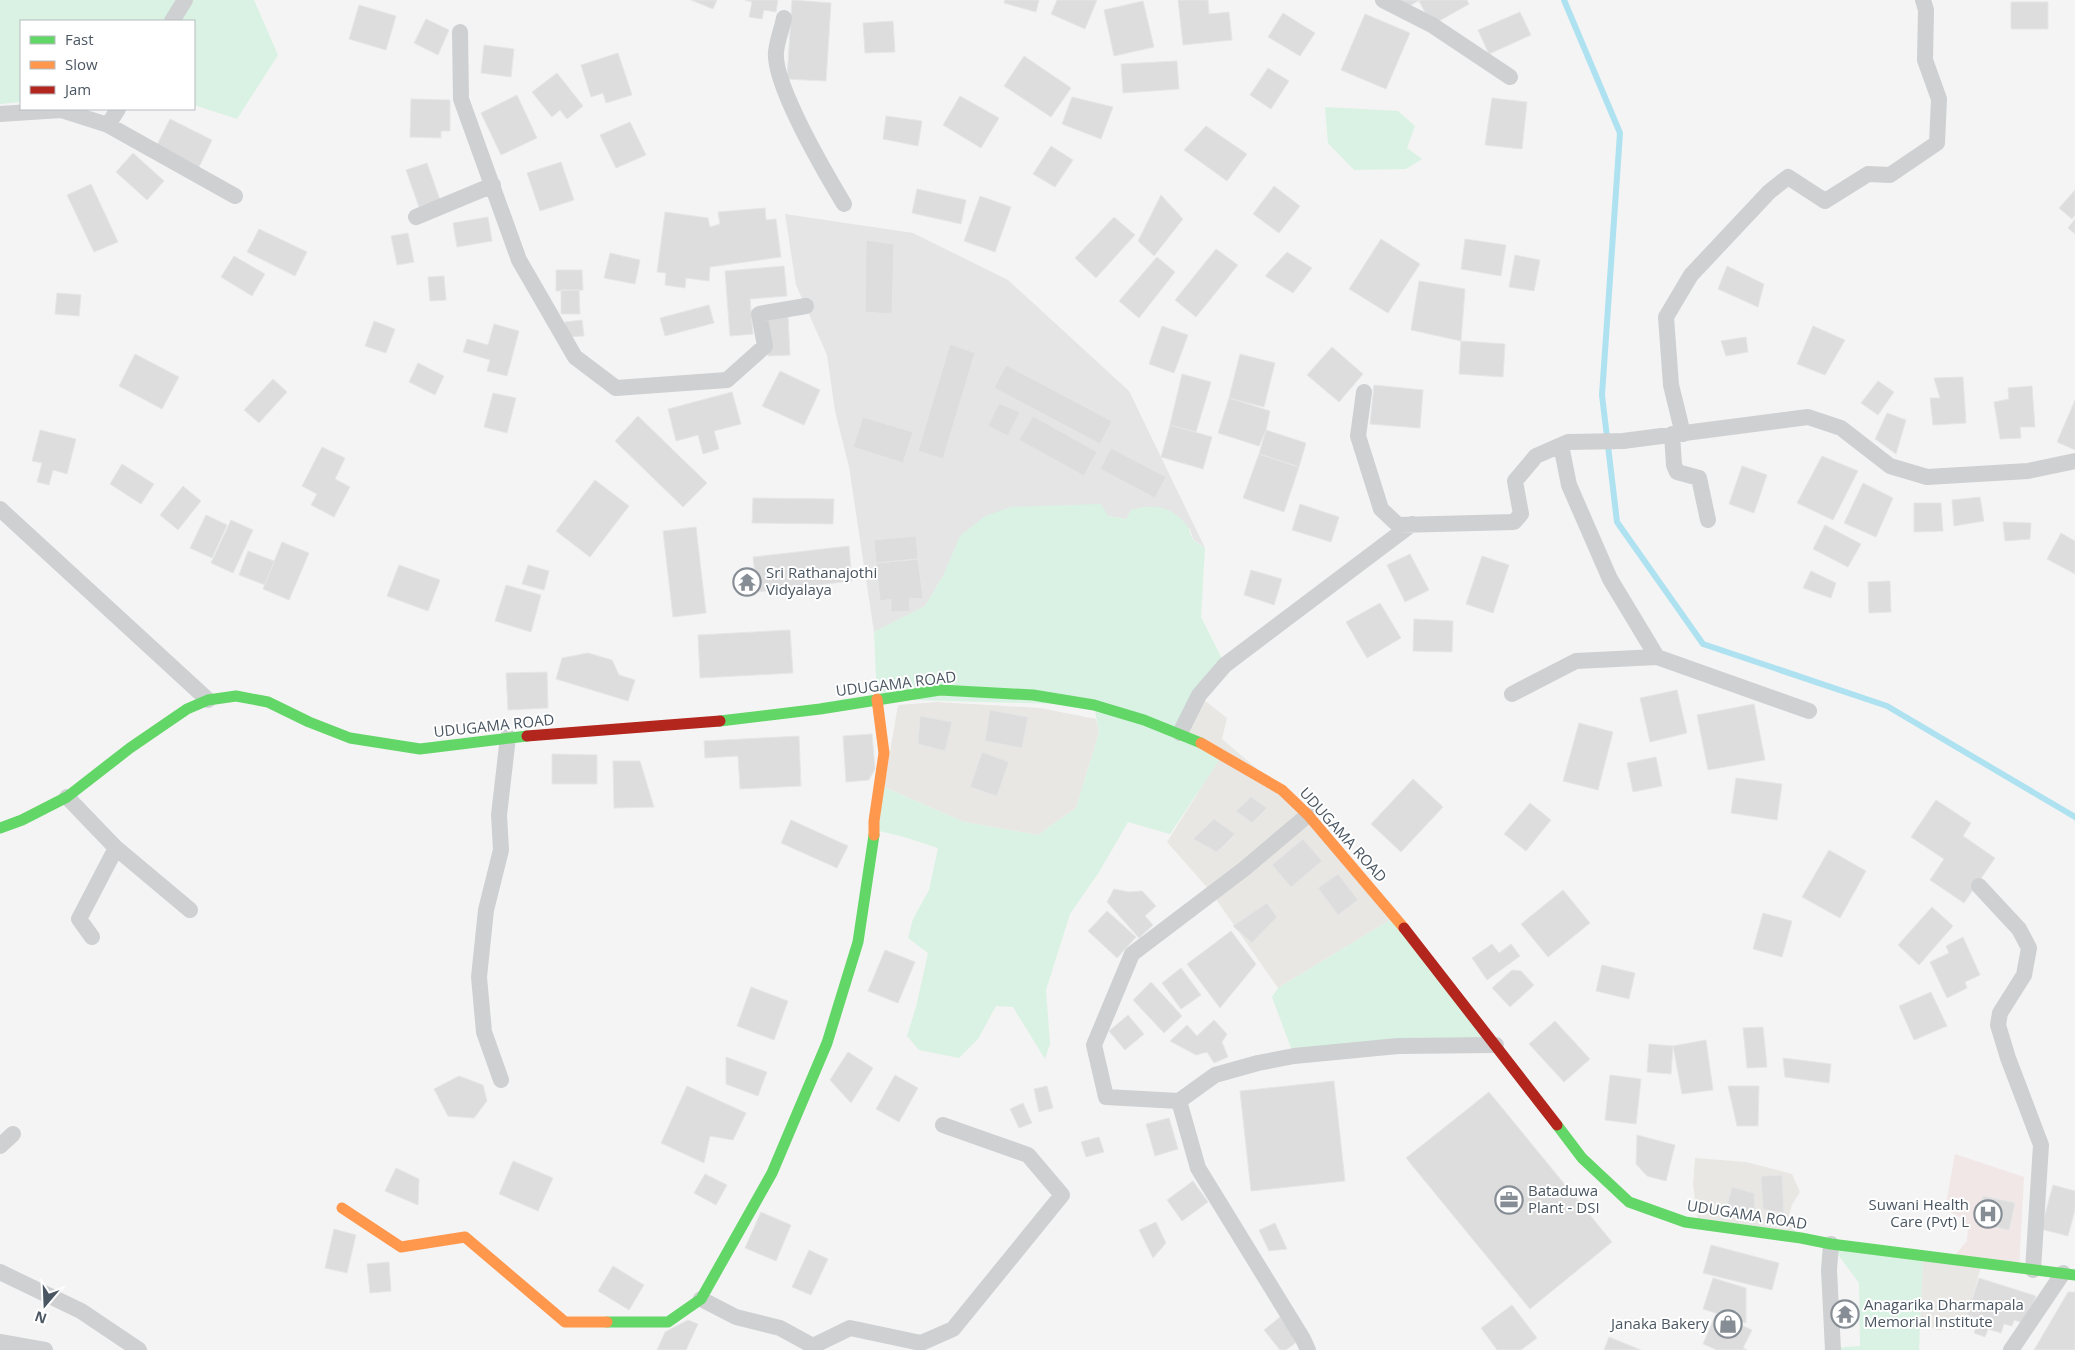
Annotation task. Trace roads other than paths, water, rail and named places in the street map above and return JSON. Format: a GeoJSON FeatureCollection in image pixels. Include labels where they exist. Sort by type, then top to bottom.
{"type":"FeatureCollection","features":[{"type":"Feature","properties":{"kind":"main road","name":"UDUGAMA ROAD"},"geometry":{"type":"LineString","coordinates":[[0,828],[22,820],[67,797],[170,719],[187,709],[208,700],[236,696],[268,702],[309,722],[350,738],[420,749],[508,737],[685,725],[820,709],[940,690],[1034,695],[1094,705],[1180,733],[1212,748],[1222,756],[1282,790],[1308,815],[1368,884],[1496,1045],[1582,1158],[1629,1202],[1685,1222],[1831,1244],[2069,1274]]}},
{"type":"Feature","properties":{"kind":"main road"},"geometry":{"type":"LineString","coordinates":[[342,1208],[400,1247],[466,1237],[565,1322],[668,1322],[701,1299],[772,1174],[827,1043],[858,942],[875,830],[874,821],[884,753],[877,699]]}},
{"type":"Feature","properties":{"kind":"street"},"geometry":{"type":"LineString","coordinates":[[173,20],[185,0]]}},
{"type":"Feature","properties":{"kind":"street"},"geometry":{"type":"LineString","coordinates":[[1382,0],[1432,25],[1510,78]]}},
{"type":"Feature","properties":{"kind":"street"},"geometry":{"type":"LineString","coordinates":[[1708,520],[1699,478],[1676,472],[1674,465],[1677,434],[1666,317],[1691,275],[1768,192],[1788,177],[1825,201],[1868,174],[1890,174],[1937,143],[1940,99],[1925,60],[1926,10],[1924,0]]}},
{"type":"Feature","properties":{"kind":"street"},"geometry":{"type":"LineString","coordinates":[[784,18],[776,52],[781,83],[824,171],[844,204]]}},
{"type":"Feature","properties":{"kind":"street"},"geometry":{"type":"LineString","coordinates":[[460,32],[460,99],[493,185],[518,260],[575,357],[616,388],[727,380],[765,346],[759,314],[806,306]]}},
{"type":"Feature","properties":{"kind":"street"},"geometry":{"type":"LineString","coordinates":[[0,114],[61,110],[108,125],[235,196]]}},
{"type":"Feature","properties":{"kind":"street"},"geometry":{"type":"LineString","coordinates":[[108,125],[117,110]]}},
{"type":"Feature","properties":{"kind":"street"},"geometry":{"type":"LineString","coordinates":[[416,217],[493,185]]}},
{"type":"Feature","properties":{"kind":"street"},"geometry":{"type":"LineString","coordinates":[[1364,392],[1358,436],[1381,509],[1398,525],[1514,522],[1521,514],[1515,480],[1536,456],[1565,444],[1677,434],[1808,417],[1841,428],[1890,466],[1927,477],[2028,471],[2075,461]]}},
{"type":"Feature","properties":{"kind":"street"},"geometry":{"type":"LineString","coordinates":[[1565,444],[1569,485],[1610,580],[1657,657]]}},
{"type":"Feature","properties":{"kind":"street"},"geometry":{"type":"LineString","coordinates":[[0,509],[208,700]]}},
{"type":"Feature","properties":{"kind":"street"},"geometry":{"type":"LineString","coordinates":[[1180,733],[1199,695],[1225,665],[1412,524]]}},
{"type":"Feature","properties":{"kind":"street"},"geometry":{"type":"LineString","coordinates":[[1512,694],[1576,661],[1657,657],[1809,711]]}},
{"type":"Feature","properties":{"kind":"street"},"geometry":{"type":"LineString","coordinates":[[500,1080],[484,1032],[479,977],[486,910],[502,850],[499,815],[508,737]]}},
{"type":"Feature","properties":{"kind":"street"},"geometry":{"type":"LineString","coordinates":[[67,797],[116,848],[190,910]]}},
{"type":"Feature","properties":{"kind":"street"},"geometry":{"type":"LineString","coordinates":[[1308,815],[1244,869],[1132,954],[1094,1045],[1106,1097],[1180,1101],[1216,1074],[1294,1056],[1398,1046],[1496,1045]]}},
{"type":"Feature","properties":{"kind":"street"},"geometry":{"type":"LineString","coordinates":[[92,937],[79,919],[116,848]]}},
{"type":"Feature","properties":{"kind":"street"},"geometry":{"type":"LineString","coordinates":[[1979,886],[2019,929],[2029,948],[2024,975],[2000,1013],[1998,1025],[2008,1058],[2041,1145],[2033,1270]]}},
{"type":"Feature","properties":{"kind":"street"},"geometry":{"type":"LineString","coordinates":[[1180,1101],[1198,1168],[1308,1350]]}},
{"type":"Feature","properties":{"kind":"street"},"geometry":{"type":"LineString","coordinates":[[701,1299],[736,1317],[780,1328],[814,1348],[850,1328],[921,1343],[953,1329],[1062,1195],[1028,1155],[943,1125]]}},
{"type":"Feature","properties":{"kind":"street"},"geometry":{"type":"LineString","coordinates":[[0,1146],[13,1134]]}},
{"type":"Feature","properties":{"kind":"street"},"geometry":{"type":"LineString","coordinates":[[1831,1244],[1829,1270],[1832,1350]]}},
{"type":"Feature","properties":{"kind":"street"},"geometry":{"type":"LineString","coordinates":[[0,1272],[81,1311],[139,1350]]}},
{"type":"Feature","properties":{"kind":"street"},"geometry":{"type":"LineString","coordinates":[[2011,1350],[2069,1274]]}},
{"type":"Feature","properties":{"kind":"street"},"geometry":{"type":"LineString","coordinates":[[0,1342],[45,1350]]}},
{"type":"Feature","properties":{"kind":"waterway"},"geometry":{"type":"LineString","coordinates":[[1564,0],[1620,133],[1602,395],[1617,522],[1703,644],[1887,706],[2075,817]]}},
{"type":"Feature","properties":{"kind":"place","name":"Sri Rathanajothi Vidyalaya"},"geometry":{"type":"Point","coordinates":[747,582]}},
{"type":"Feature","properties":{"kind":"place","name":"Bataduwa Plant - DSI"},"geometry":{"type":"Point","coordinates":[1509,1200]}},
{"type":"Feature","properties":{"kind":"place","name":"Suwani Health Care (Pvt) L"},"geometry":{"type":"Point","coordinates":[1988,1214]}},
{"type":"Feature","properties":{"kind":"place","name":"Anagarika Dharmapala Memorial Institute"},"geometry":{"type":"Point","coordinates":[1845,1314]}},
{"type":"Feature","properties":{"kind":"place","name":"Janaka Bakery"},"geometry":{"type":"Point","coordinates":[1728,1324]}}]}
